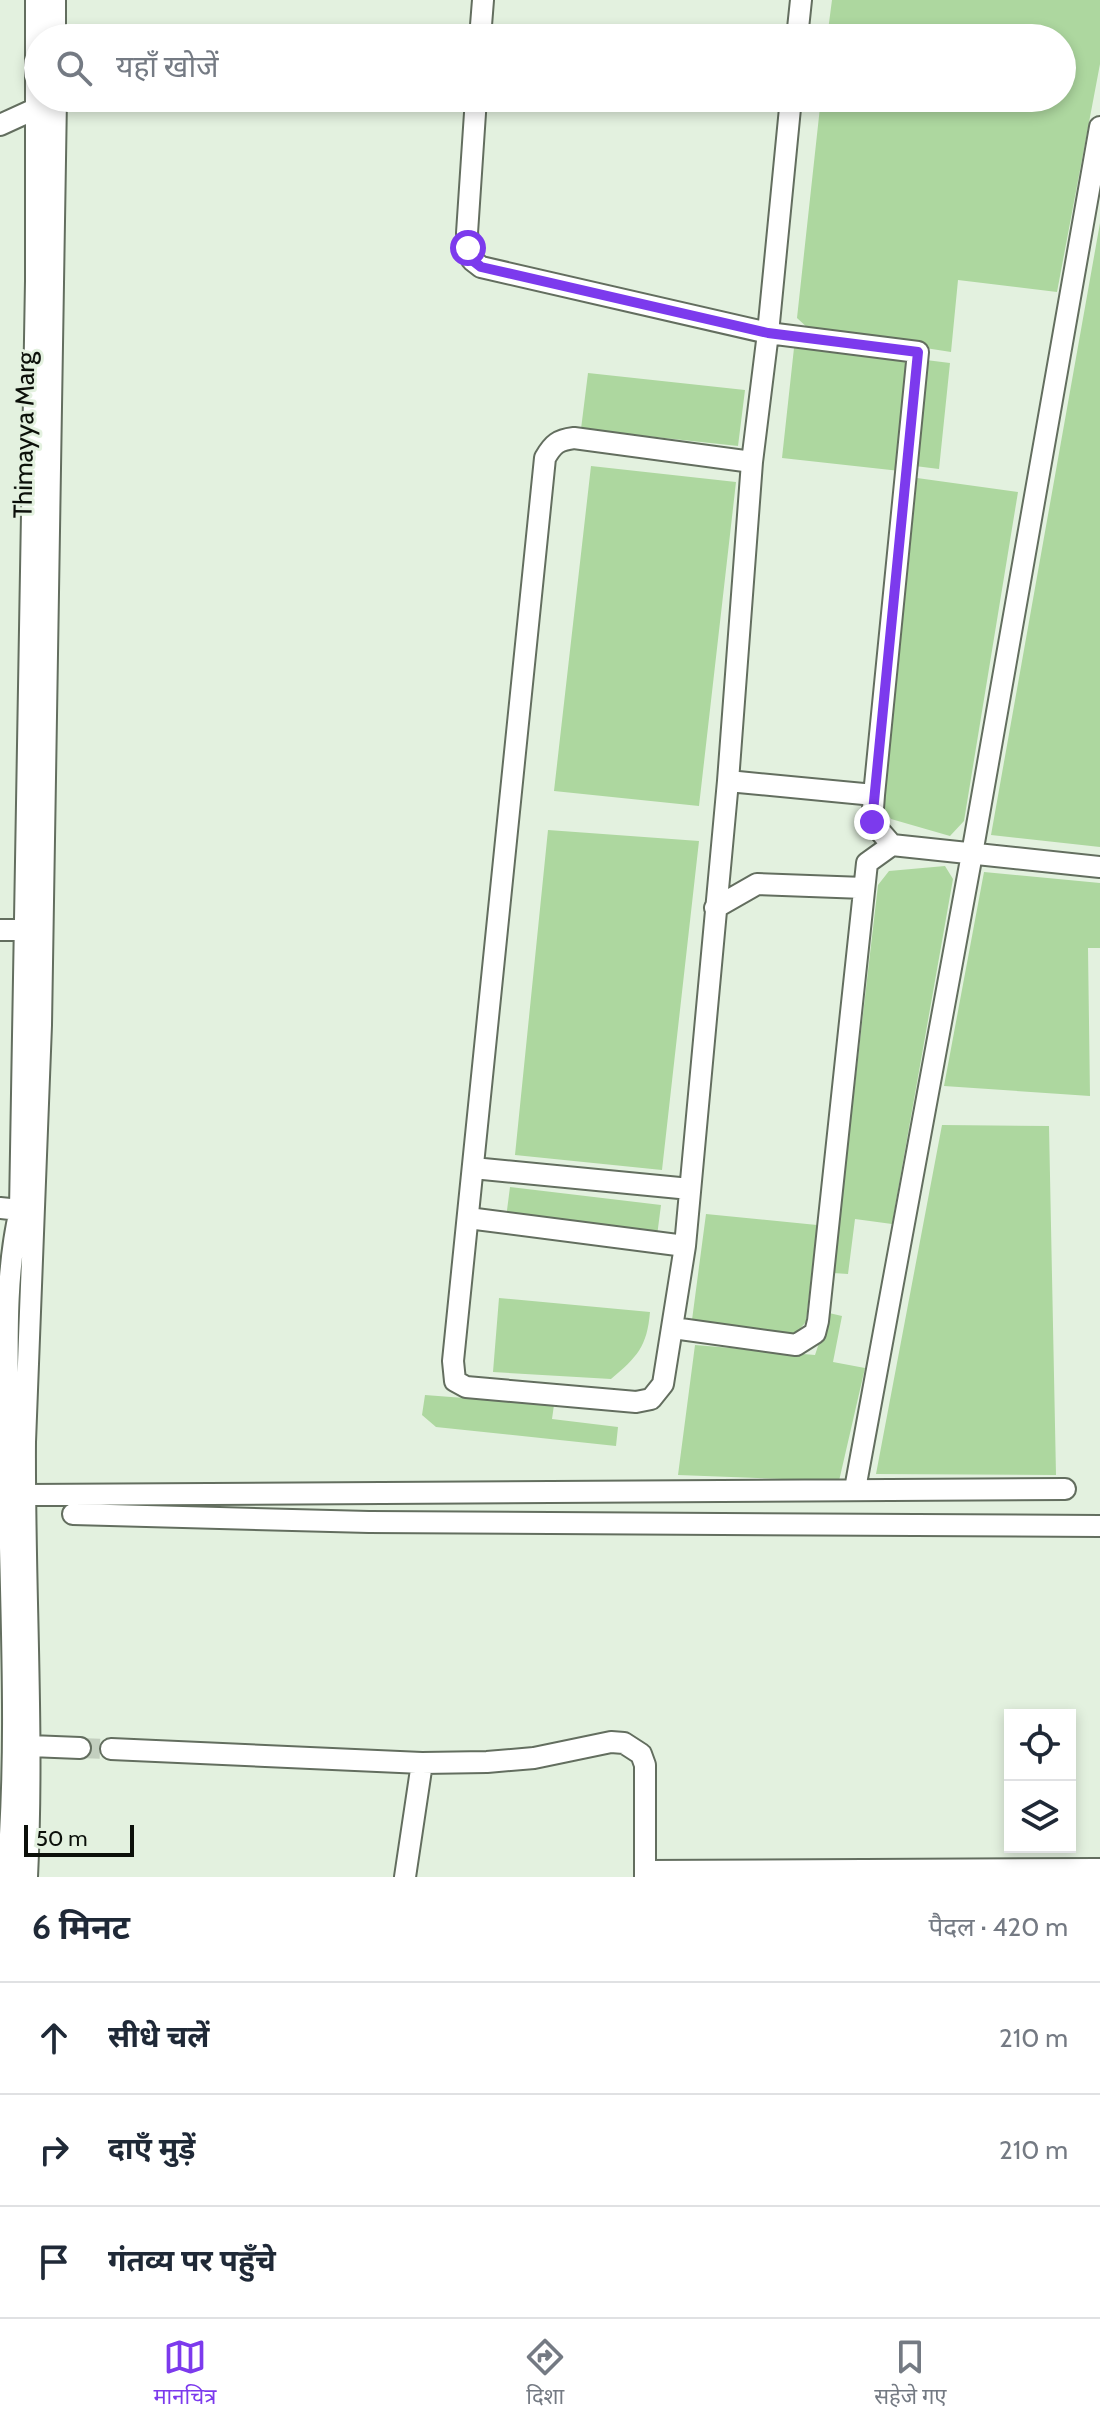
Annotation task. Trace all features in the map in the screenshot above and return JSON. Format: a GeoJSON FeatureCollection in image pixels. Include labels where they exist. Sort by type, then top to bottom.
{"type":"FeatureCollection","features":[{"type":"Feature","properties":{"kind":"street","name":"Thimayya Marg"},"geometry":{"type":"LineString","coordinates":[[36,0],[36,24]]}},
{"type":"Feature","properties":{"kind":"street"},"geometry":{"type":"LineString","coordinates":[[55,0],[55,24]]}},
{"type":"Feature","properties":{"kind":"street"},"geometry":{"type":"LineString","coordinates":[[481,24],[483,0]]}},
{"type":"Feature","properties":{"kind":"street"},"geometry":{"type":"LineString","coordinates":[[798,24],[801,0]]}},
{"type":"Feature","properties":{"kind":"street"},"geometry":{"type":"LineString","coordinates":[[0,125],[28,112]]}},
{"type":"Feature","properties":{"kind":"street","name":"Thimayya Marg"},"geometry":{"type":"LineString","coordinates":[[34,930],[35,112]]}},
{"type":"Feature","properties":{"kind":"street","name":"Thimayya Marg"},"geometry":{"type":"LineString","coordinates":[[27,1877],[30,1659],[25,1495],[32,1025],[56,112]]}},
{"type":"Feature","properties":{"kind":"street"},"geometry":{"type":"LineString","coordinates":[[475,112],[467,233],[472,260],[481,267],[768,333],[918,352],[872,822],[892,845]]}},
{"type":"Feature","properties":{"kind":"street"},"geometry":{"type":"LineString","coordinates":[[752,462],[574,438],[560,440],[545,458],[453,1373],[455,1381],[466,1387],[636,1402],[651,1399],[663,1384],[685,1246],[728,781],[752,462],[790,112]]}},
{"type":"Feature","properties":{"kind":"street"},"geometry":{"type":"LineString","coordinates":[[855,1489],[972,854],[1100,127]]}},
{"type":"Feature","properties":{"kind":"street"},"geometry":{"type":"LineString","coordinates":[[728,781],[874,795]]}},
{"type":"Feature","properties":{"kind":"street"},"geometry":{"type":"LineString","coordinates":[[673,1328],[796,1345],[815,1333],[867,863],[892,845],[1100,867]]}},
{"type":"Feature","properties":{"kind":"street"},"geometry":{"type":"LineString","coordinates":[[715,908],[757,884],[864,888]]}},
{"type":"Feature","properties":{"kind":"street"},"geometry":{"type":"LineString","coordinates":[[0,930],[34,930]]}},
{"type":"Feature","properties":{"kind":"street","name":"Thimayya Marg"},"geometry":{"type":"LineString","coordinates":[[7,1877],[11,1828],[4,1423],[12,1245],[10,1209],[32,1025]]}},
{"type":"Feature","properties":{"kind":"street"},"geometry":{"type":"LineString","coordinates":[[0,1091],[22,1093]]}},
{"type":"Feature","properties":{"kind":"street"},"geometry":{"type":"LineString","coordinates":[[473,1168],[690,1189]]}},
{"type":"Feature","properties":{"kind":"street"},"geometry":{"type":"LineString","coordinates":[[468,1218],[685,1246]]}},
{"type":"Feature","properties":{"kind":"street"},"geometry":{"type":"LineString","coordinates":[[25,1495],[1065,1489]]}},
{"type":"Feature","properties":{"kind":"street"},"geometry":{"type":"LineString","coordinates":[[73,1514],[369,1522],[1100,1526]]}},
{"type":"Feature","properties":{"kind":"street"},"geometry":{"type":"LineString","coordinates":[[111,1749],[422,1763],[512,1761],[611,1742],[634,1748],[641,1754],[645,1765],[645,1874],[1100,1869]]}},
{"type":"Feature","properties":{"kind":"street"},"geometry":{"type":"LineString","coordinates":[[30,1746],[80,1748]]}},
{"type":"Feature","properties":{"kind":"street"},"geometry":{"type":"LineString","coordinates":[[405,1877],[422,1763]]}},
{"type":"Feature","properties":{"kind":"green space"},"geometry":{"type":"Polygon","coordinates":[[[832,0],[1100,0],[1100,64],[1057,292],[958,280],[951,352],[810,330],[797,318],[819,112],[1076,112],[1076,24],[829,24],[832,0]]]}},
{"type":"Feature","properties":{"kind":"green space"},"geometry":{"type":"Polygon","coordinates":[[[1100,223],[1100,847],[991,835],[1100,223]]]}},
{"type":"Feature","properties":{"kind":"green space"},"geometry":{"type":"Polygon","coordinates":[[[794,348],[913,361],[900,471],[782,458],[794,348]]]}},
{"type":"Feature","properties":{"kind":"green space"},"geometry":{"type":"Polygon","coordinates":[[[926,360],[950,363],[939,469],[915,466],[926,360]]]}},
{"type":"Feature","properties":{"kind":"green space"},"geometry":{"type":"Polygon","coordinates":[[[588,373],[745,390],[738,446],[581,429],[588,373]]]}},
{"type":"Feature","properties":{"kind":"green space"},"geometry":{"type":"Polygon","coordinates":[[[591,466],[736,482],[699,806],[554,791],[591,466]]]}},
{"type":"Feature","properties":{"kind":"green space"},"geometry":{"type":"Polygon","coordinates":[[[917,478],[1018,492],[964,821],[950,836],[891,819],[884,808],[917,478]]]}},
{"type":"Feature","properties":{"kind":"green space"},"geometry":{"type":"Polygon","coordinates":[[[548,830],[699,841],[662,1170],[515,1155],[548,830]]]}},
{"type":"Feature","properties":{"kind":"green space"},"geometry":{"type":"Polygon","coordinates":[[[945,866],[953,879],[892,1224],[855,1219],[848,1274],[833,1273],[878,885],[889,871],[945,866]]]}},
{"type":"Feature","properties":{"kind":"green space"},"geometry":{"type":"Polygon","coordinates":[[[984,872],[1100,883],[1100,948],[1088,948],[1090,1096],[944,1086],[984,872]]]}},
{"type":"Feature","properties":{"kind":"green space"},"geometry":{"type":"Polygon","coordinates":[[[942,1125],[1049,1126],[1056,1475],[876,1474],[942,1125]]]}},
{"type":"Feature","properties":{"kind":"green space"},"geometry":{"type":"Polygon","coordinates":[[[510,1187],[661,1205],[657,1236],[506,1218],[510,1187]]]}},
{"type":"Feature","properties":{"kind":"green space"},"geometry":{"type":"Polygon","coordinates":[[[706,1214],[817,1225],[806,1322],[794,1335],[692,1320],[706,1214]]]}},
{"type":"Feature","properties":{"kind":"green space"},"geometry":{"type":"Polygon","coordinates":[[[499,1298],[650,1312],[649,1324],[639,1350],[611,1379],[493,1372],[499,1298]]]}},
{"type":"Feature","properties":{"kind":"green space"},"geometry":{"type":"Polygon","coordinates":[[[829,1313],[842,1316],[833,1362],[865,1368],[839,1481],[678,1475],[695,1345],[815,1355],[829,1313]]]}},
{"type":"Feature","properties":{"kind":"green space"},"geometry":{"type":"Polygon","coordinates":[[[425,1395],[554,1405],[552,1419],[618,1427],[616,1446],[436,1427],[422,1415],[425,1395]]]}},
{"type":"Feature","properties":{"kind":"tunnel"},"geometry":{"type":"LineString","coordinates":[[80,1748],[111,1749]]}},
{"type":"Feature","properties":{"kind":"route"},"geometry":{"type":"LineString","coordinates":[[468,248],[472,260],[481,267],[768,333],[918,352],[872,822]]}}]}
